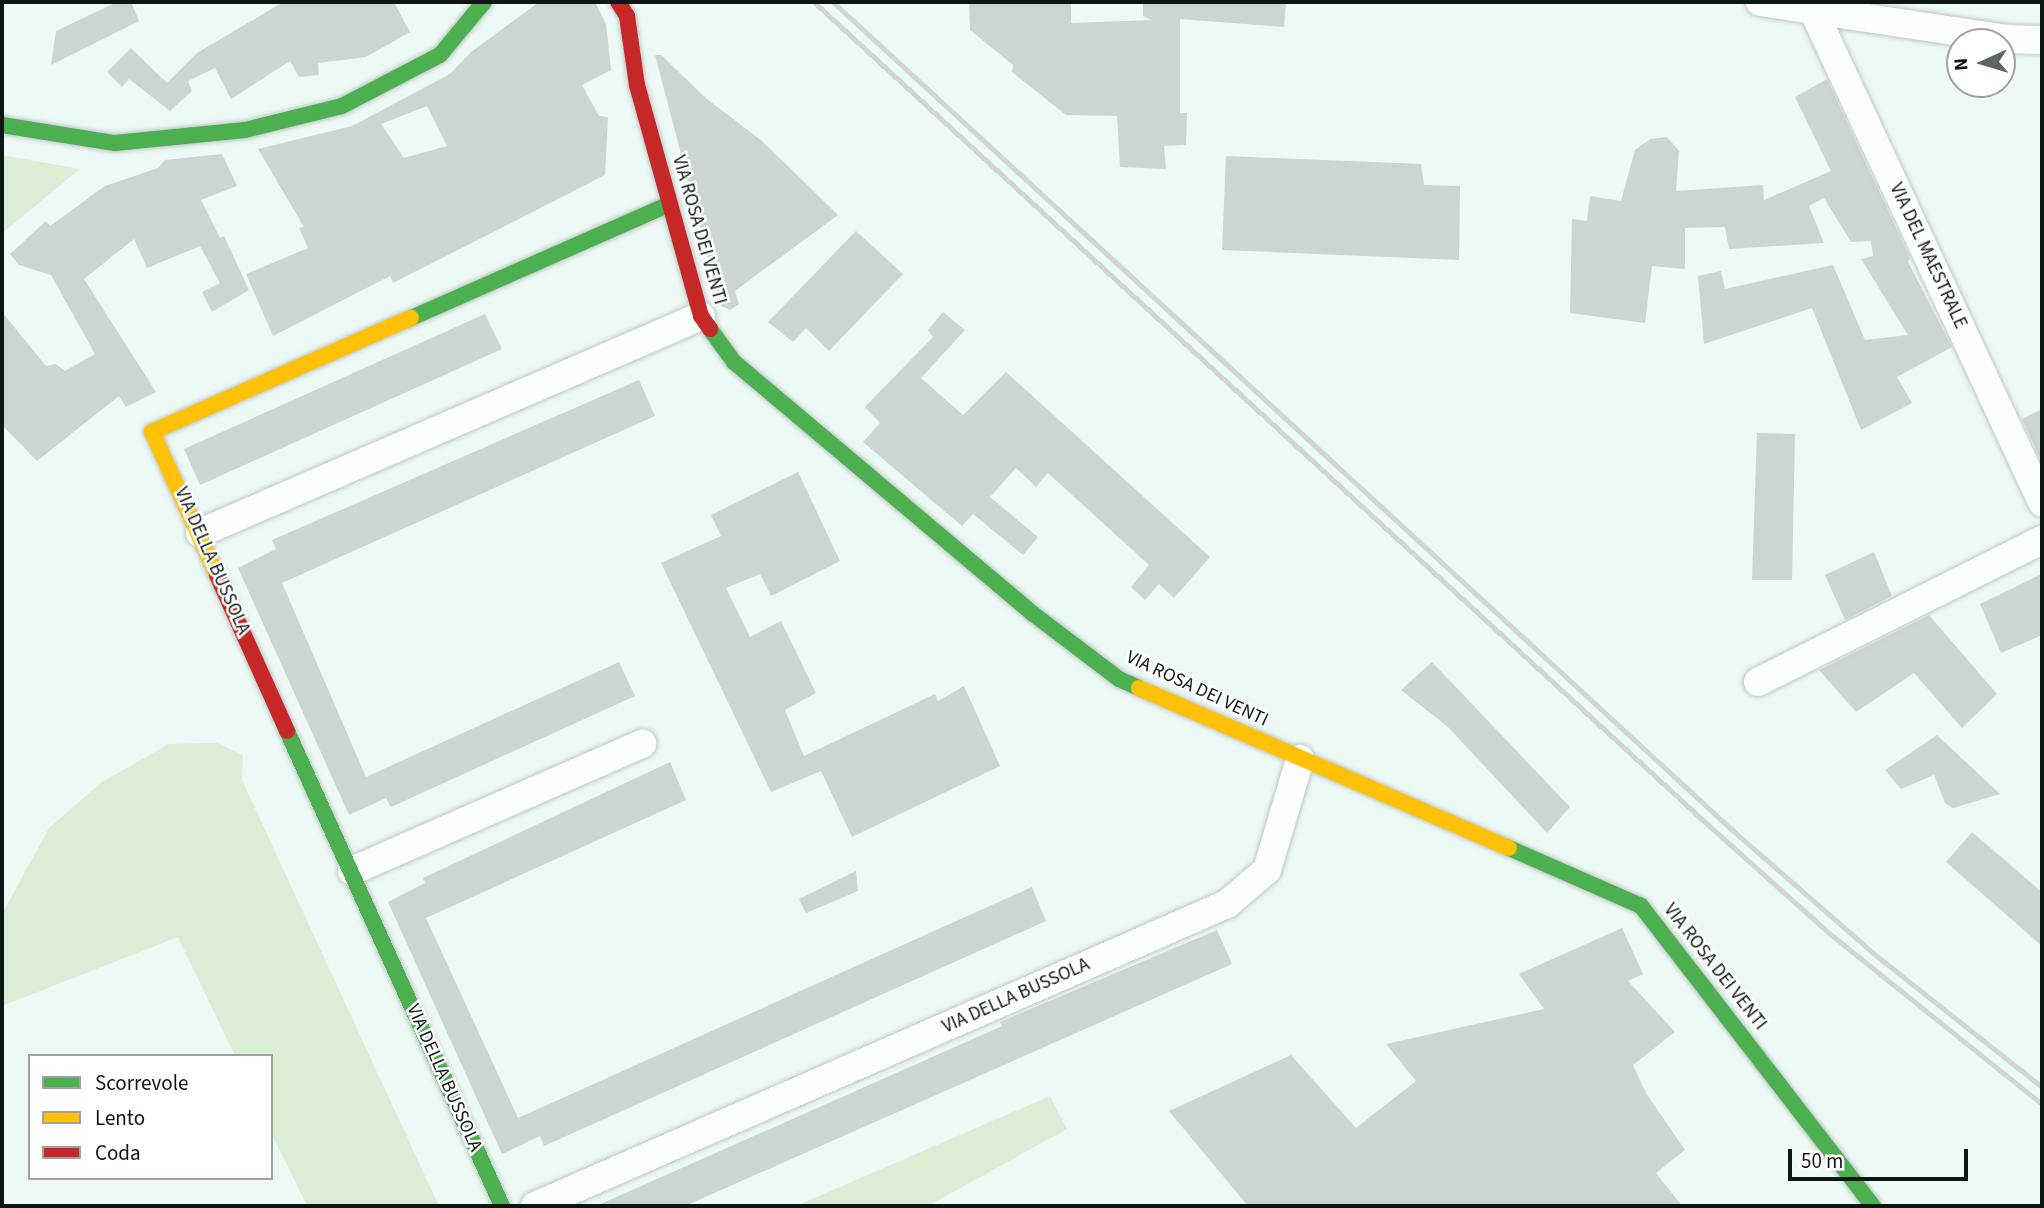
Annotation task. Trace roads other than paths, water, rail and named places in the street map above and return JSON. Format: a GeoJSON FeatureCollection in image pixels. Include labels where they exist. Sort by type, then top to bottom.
{"type":"FeatureCollection","features":[{"type":"Feature","properties":{"kind":"street"},"geometry":{"type":"LineString","coordinates":[[2,125],[115,143],[245,130],[342,106],[440,55],[484,2]]}},
{"type":"Feature","properties":{"kind":"street","name":"VIA ROSA DEI VENTI"},"geometry":{"type":"LineString","coordinates":[[618,2],[627,16],[637,85],[701,316],[734,362],[1032,613],[1119,679],[1641,906],[1873,1206]]}},
{"type":"Feature","properties":{"kind":"street"},"geometry":{"type":"LineString","coordinates":[[1760,2],[2007,39],[2042,40]]}},
{"type":"Feature","properties":{"kind":"street","name":"VIA DEL MAESTRALE"},"geometry":{"type":"LineString","coordinates":[[1813,9],[2042,502]]}},
{"type":"Feature","properties":{"kind":"street","name":"VIA DELLA BUSSOLA"},"geometry":{"type":"LineString","coordinates":[[502,1206],[200,533],[152,432],[670,204]]}},
{"type":"Feature","properties":{"kind":"street"},"geometry":{"type":"LineString","coordinates":[[200,533],[701,316]]}},
{"type":"Feature","properties":{"kind":"street"},"geometry":{"type":"LineString","coordinates":[[1758,682],[2042,540]]}},
{"type":"Feature","properties":{"kind":"street"},"geometry":{"type":"LineString","coordinates":[[352,871],[642,744]]}},
{"type":"Feature","properties":{"kind":"street","name":"VIA DELLA BUSSOLA"},"geometry":{"type":"LineString","coordinates":[[535,1206],[1227,904],[1267,870],[1300,760]]}},
{"type":"Feature","properties":{"kind":"railway"},"geometry":{"type":"LineString","coordinates":[[814,2],[1696,814],[1829,933],[2042,1104]]}},
{"type":"Feature","properties":{"kind":"railway"},"geometry":{"type":"LineString","coordinates":[[833,2],[1731,829],[1873,953],[2042,1087]]}}]}
